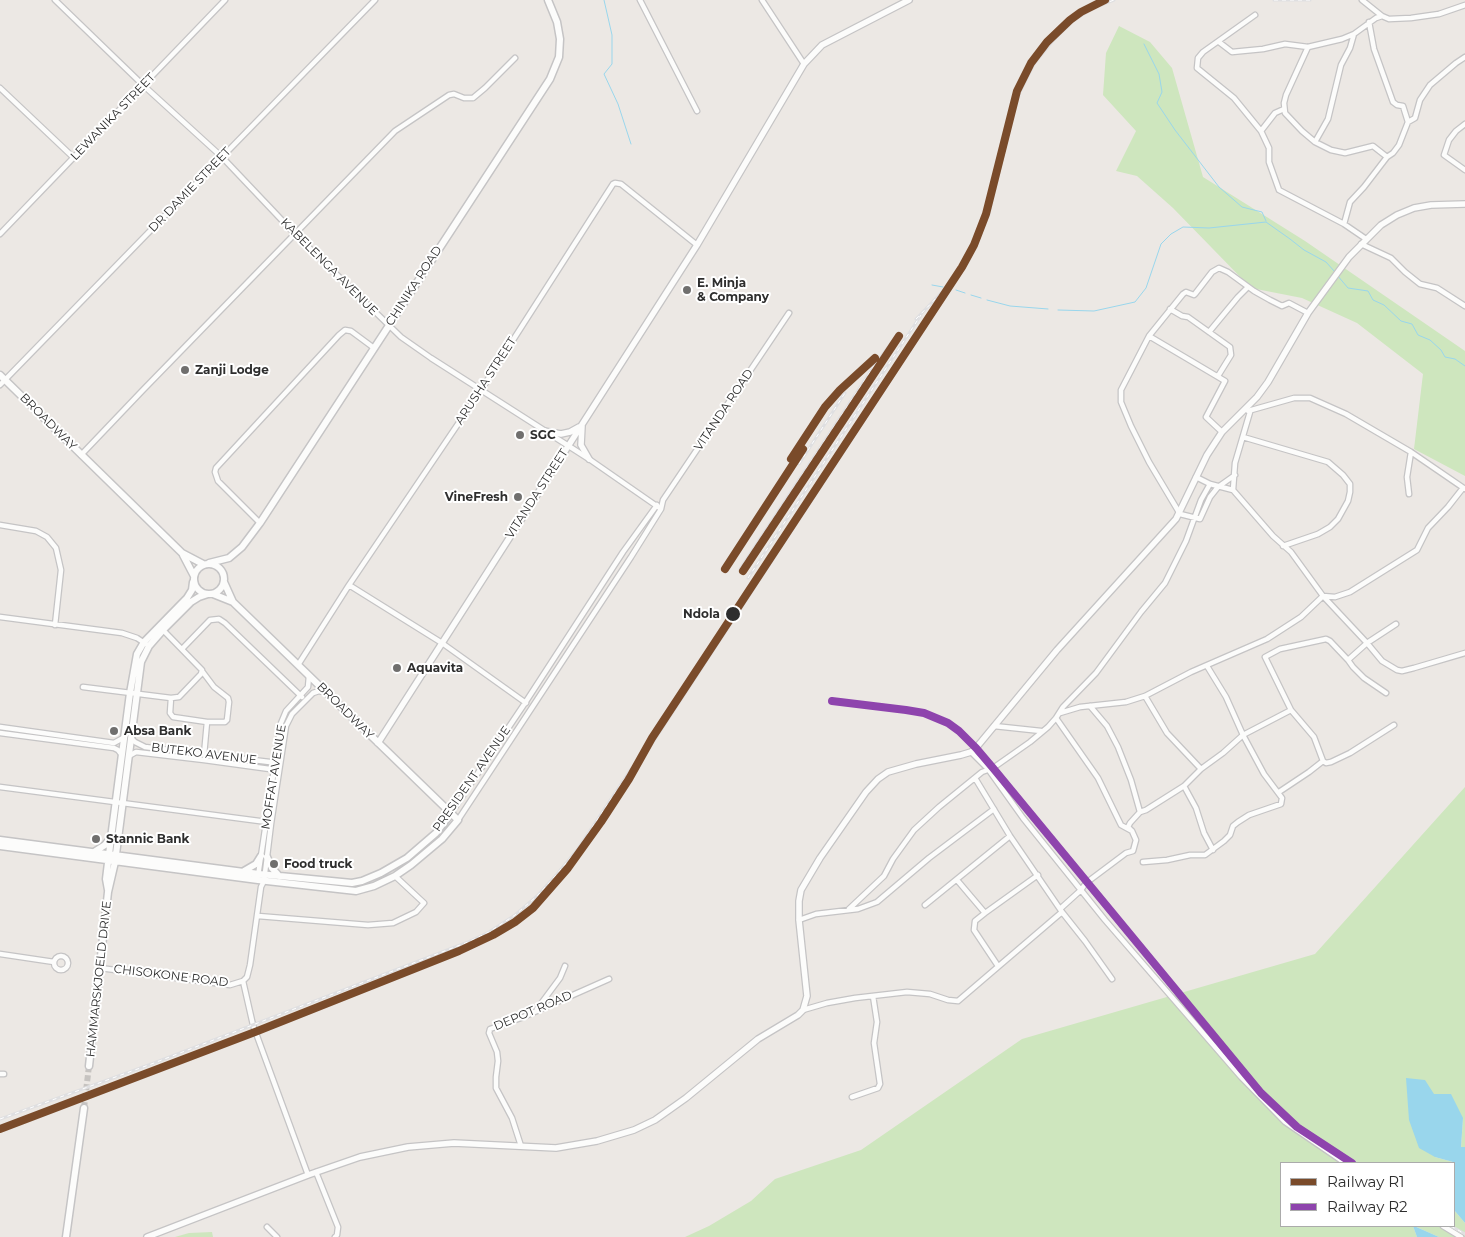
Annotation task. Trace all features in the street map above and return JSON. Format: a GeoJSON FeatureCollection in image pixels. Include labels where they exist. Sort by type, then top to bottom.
{"type":"FeatureCollection","features":[{"type":"Feature","properties":{"kind":"main road","name":"CHINIKA ROAD"},"geometry":{"type":"LineString","coordinates":[[229,558],[242,547],[260,523],[553,74],[559,57],[560,39],[548,0]]}},
{"type":"Feature","properties":{"kind":"main road","name":"BROADWAY"},"geometry":{"type":"LineString","coordinates":[[0,375],[182,553]]}},
{"type":"Feature","properties":{"kind":"main road"},"geometry":{"type":"LineString","coordinates":[[182,553],[221,569],[233,602]]}},
{"type":"Feature","properties":{"kind":"main road"},"geometry":{"type":"LineString","coordinates":[[182,553],[198,590],[233,602]]}},
{"type":"Feature","properties":{"kind":"main road"},"geometry":{"type":"LineString","coordinates":[[229,558],[224,580],[218,591],[198,597],[191,602],[146,644],[187,598],[192,590],[196,569],[206,564],[229,558]]}},
{"type":"Feature","properties":{"kind":"main road","name":"BROADWAY"},"geometry":{"type":"LineString","coordinates":[[233,602],[458,820]]}},
{"type":"Feature","properties":{"kind":"main road","name":"HAMMARSKJOELD DRIVE"},"geometry":{"type":"LineString","coordinates":[[89,1066],[109,879],[133,693],[146,644]]}},
{"type":"Feature","properties":{"kind":"main road","name":"PRESIDENT AVENUE"},"geometry":{"type":"LineString","coordinates":[[130,860],[261,879],[352,883],[382,873],[398,864],[420,848],[436,833],[450,813]]}},
{"type":"Feature","properties":{"kind":"main road","name":"PRESIDENT AVENUE"},"geometry":{"type":"LineString","coordinates":[[0,840],[112,858],[243,872],[261,879],[279,876],[356,890],[374,886],[395,876],[442,839],[458,820]]}},
{"type":"Feature","properties":{"kind":"main road"},"geometry":{"type":"LineString","coordinates":[[114,839],[130,860],[109,879],[93,855],[114,839]]}},
{"type":"Feature","properties":{"kind":"main road","name":"PRESIDENT AVENUE"},"geometry":{"type":"LineString","coordinates":[[0,846],[93,855]]}},
{"type":"Feature","properties":{"kind":"main road"},"geometry":{"type":"LineString","coordinates":[[243,872],[256,864],[264,856],[279,876]]}},
{"type":"Feature","properties":{"kind":"main road"},"geometry":{"type":"LineString","coordinates":[[382,873],[386,880]]}},
{"type":"Feature","properties":{"kind":"main road"},"geometry":{"type":"LineString","coordinates":[[66,1237],[84,1108]]}},
{"type":"Feature","properties":{"kind":"street","name":"KABELENGA AVENUE"},"geometry":{"type":"LineString","coordinates":[[55,0],[143,85],[222,157],[295,234],[388,326],[430,358],[589,459],[659,508]]}},
{"type":"Feature","properties":{"kind":"street","name":"LEWANIKA STREET"},"geometry":{"type":"LineString","coordinates":[[0,234],[225,0]]}},
{"type":"Feature","properties":{"kind":"street","name":"DR DAMIE STREET"},"geometry":{"type":"LineString","coordinates":[[0,385],[121,263],[375,0]]}},
{"type":"Feature","properties":{"kind":"street"},"geometry":{"type":"LineString","coordinates":[[640,0],[697,111]]}},
{"type":"Feature","properties":{"kind":"street"},"geometry":{"type":"LineString","coordinates":[[762,0],[804,64]]}},
{"type":"Feature","properties":{"kind":"street","name":"VITANDA STREET"},"geometry":{"type":"LineString","coordinates":[[378,743],[696,245],[804,64],[822,45],[908,0]]}},
{"type":"Feature","properties":{"kind":"street"},"geometry":{"type":"LineString","coordinates":[[1362,0],[1382,16],[1389,19],[1439,14],[1465,5]]}},
{"type":"Feature","properties":{"kind":"street"},"geometry":{"type":"LineString","coordinates":[[1254,15],[1203,52],[1198,58],[1197,68],[1234,98],[1261,131],[1269,148],[1269,162],[1278,182],[1278,188],[1344,224],[1366,239]]}},
{"type":"Feature","properties":{"kind":"street"},"geometry":{"type":"LineString","coordinates":[[1219,42],[1232,52],[1263,49],[1285,44],[1308,48],[1354,34],[1369,22],[1382,16]]}},
{"type":"Feature","properties":{"kind":"street"},"geometry":{"type":"LineString","coordinates":[[1344,224],[1350,202],[1387,157],[1400,145],[1408,122],[1403,106],[1397,105],[1394,102],[1372,43],[1369,22]]}},
{"type":"Feature","properties":{"kind":"street"},"geometry":{"type":"LineString","coordinates":[[1316,142],[1328,119],[1341,65],[1350,48],[1354,34]]}},
{"type":"Feature","properties":{"kind":"street"},"geometry":{"type":"LineString","coordinates":[[1308,48],[1286,95],[1284,109],[1288,117],[1316,142],[1331,150],[1345,152],[1373,146],[1387,157]]}},
{"type":"Feature","properties":{"kind":"street"},"geometry":{"type":"LineString","coordinates":[[1408,122],[1415,118],[1420,100],[1430,85],[1465,57]]}},
{"type":"Feature","properties":{"kind":"street"},"geometry":{"type":"LineString","coordinates":[[81,456],[398,128],[449,95],[454,94],[464,98],[473,98],[515,58]]}},
{"type":"Feature","properties":{"kind":"street"},"geometry":{"type":"LineString","coordinates":[[0,88],[74,158]]}},
{"type":"Feature","properties":{"kind":"street"},"geometry":{"type":"LineString","coordinates":[[1261,131],[1275,113],[1284,109]]}},
{"type":"Feature","properties":{"kind":"street"},"geometry":{"type":"LineString","coordinates":[[1465,124],[1456,131],[1444,155],[1465,170]]}},
{"type":"Feature","properties":{"kind":"street","name":"ARUSHA STREET"},"geometry":{"type":"LineString","coordinates":[[298,664],[481,390],[612,184],[615,182],[621,184],[696,245]]}},
{"type":"Feature","properties":{"kind":"street"},"geometry":{"type":"LineString","coordinates":[[803,1010],[807,996],[798,901],[808,877],[852,810],[878,779],[888,772],[905,766],[971,752],[987,736],[1057,650],[1180,514],[1207,455],[1222,432],[1247,411],[1268,382],[1308,313],[1339,269],[1366,239],[1381,225],[1414,208],[1431,205],[1465,204]]}},
{"type":"Feature","properties":{"kind":"street"},"geometry":{"type":"LineString","coordinates":[[0,226],[4,230]]}},
{"type":"Feature","properties":{"kind":"street"},"geometry":{"type":"LineString","coordinates":[[1361,244],[1391,258],[1420,284],[1437,288],[1465,306]]}},
{"type":"Feature","properties":{"kind":"street"},"geometry":{"type":"LineString","coordinates":[[1235,476],[1218,487],[1210,497],[1200,519],[1180,514],[1148,462],[1121,402],[1121,390],[1149,336],[1170,309],[1184,292],[1196,294],[1212,272],[1218,268],[1228,272],[1248,287],[1280,305],[1288,303],[1308,313]]}},
{"type":"Feature","properties":{"kind":"street"},"geometry":{"type":"LineString","coordinates":[[1209,332],[1248,287]]}},
{"type":"Feature","properties":{"kind":"street"},"geometry":{"type":"LineString","coordinates":[[1170,309],[1182,316],[1188,316],[1232,349],[1229,361],[1218,376]]}},
{"type":"Feature","properties":{"kind":"street","name":"VITANDA ROAD"},"geometry":{"type":"LineString","coordinates":[[659,508],[789,313]]}},
{"type":"Feature","properties":{"kind":"street"},"geometry":{"type":"LineString","coordinates":[[260,523],[218,481],[215,472],[216,468],[338,334],[345,330],[351,331],[374,348]]}},
{"type":"Feature","properties":{"kind":"street"},"geometry":{"type":"LineString","coordinates":[[1149,336],[1226,381],[1206,417],[1222,432]]}},
{"type":"Feature","properties":{"kind":"street"},"geometry":{"type":"LineString","coordinates":[[1060,713],[1080,707],[1126,702],[1145,696],[1261,642],[1301,617],[1323,596],[1335,597],[1350,592],[1412,554],[1420,546],[1428,528],[1464,489],[1411,452],[1346,414],[1310,398],[1294,398],[1247,411]]}},
{"type":"Feature","properties":{"kind":"street"},"geometry":{"type":"LineString","coordinates":[[1233,490],[1235,464],[1243,437],[1247,411]]}},
{"type":"Feature","properties":{"kind":"street"},"geometry":{"type":"LineString","coordinates":[[544,430],[561,434],[570,432],[578,428],[584,421]]}},
{"type":"Feature","properties":{"kind":"street"},"geometry":{"type":"LineString","coordinates":[[584,421],[581,429],[581,445],[589,459]]}},
{"type":"Feature","properties":{"kind":"street"},"geometry":{"type":"LineString","coordinates":[[1243,437],[1328,462],[1350,484],[1348,501],[1338,519],[1330,527],[1318,534],[1283,546]]}},
{"type":"Feature","properties":{"kind":"street"},"geometry":{"type":"LineString","coordinates":[[1409,494],[1407,477],[1411,452]]}},
{"type":"Feature","properties":{"kind":"street"},"geometry":{"type":"LineString","coordinates":[[1196,477],[1218,487],[1233,490],[1298,561],[1323,596],[1387,665],[1402,671],[1465,653]]}},
{"type":"Feature","properties":{"kind":"street"},"geometry":{"type":"LineString","coordinates":[[850,909],[884,876],[893,859],[914,830],[975,778],[1030,742],[1056,718],[1096,672],[1165,583],[1186,541],[1201,500],[1210,484]]}},
{"type":"Feature","properties":{"kind":"street","name":"PRESIDENT AVENUE"},"geometry":{"type":"LineString","coordinates":[[450,813],[623,552],[659,508]]}},
{"type":"Feature","properties":{"kind":"street","name":"PRESIDENT AVENUE"},"geometry":{"type":"LineString","coordinates":[[458,820],[631,558],[659,508]]}},
{"type":"Feature","properties":{"kind":"street"},"geometry":{"type":"LineString","coordinates":[[0,525],[36,530],[56,548],[61,570],[55,625]]}},
{"type":"Feature","properties":{"kind":"street"},"geometry":{"type":"LineString","coordinates":[[623,552],[631,558]]}},
{"type":"Feature","properties":{"kind":"street"},"geometry":{"type":"LineString","coordinates":[[349,585],[442,643],[532,707]]}},
{"type":"Feature","properties":{"kind":"street"},"geometry":{"type":"LineString","coordinates":[[0,617],[122,633],[146,644]]}},
{"type":"Feature","properties":{"kind":"street"},"geometry":{"type":"LineString","coordinates":[[182,650],[210,620],[219,620],[225,623],[305,700],[315,692],[327,693]]}},
{"type":"Feature","properties":{"kind":"street"},"geometry":{"type":"LineString","coordinates":[[1348,660],[1367,643],[1396,624]]}},
{"type":"Feature","properties":{"kind":"street"},"geometry":{"type":"LineString","coordinates":[[163,630],[202,671],[214,687],[228,698],[227,720],[225,722],[206,722],[173,717],[170,713],[171,698]]}},
{"type":"Feature","properties":{"kind":"street"},"geometry":{"type":"LineString","coordinates":[[1323,761],[1314,737],[1291,710],[1266,659],[1267,656],[1280,649],[1326,639],[1364,678],[1386,693]]}},
{"type":"Feature","properties":{"kind":"street"},"geometry":{"type":"LineString","coordinates":[[562,646],[569,651]]}},
{"type":"Feature","properties":{"kind":"street"},"geometry":{"type":"LineString","coordinates":[[1143,862],[1167,860],[1190,855],[1201,856],[1213,850],[1230,835],[1233,826],[1238,822],[1250,815],[1281,804],[1282,798],[1279,792],[1264,774],[1242,735],[1226,697],[1207,666]]}},
{"type":"Feature","properties":{"kind":"street"},"geometry":{"type":"LineString","coordinates":[[82,687],[177,698],[202,671]]}},
{"type":"Feature","properties":{"kind":"street","name":"MOFFAT AVENUE"},"geometry":{"type":"LineString","coordinates":[[243,981],[247,977],[250,966],[258,916],[261,879],[283,717],[308,687],[309,676]]}},
{"type":"Feature","properties":{"kind":"street"},"geometry":{"type":"LineString","coordinates":[[1145,696],[1167,733],[1201,769]]}},
{"type":"Feature","properties":{"kind":"street","name":"MOFFAT AVENUE"},"geometry":{"type":"LineString","coordinates":[[278,763],[286,726],[292,714],[305,700]]}},
{"type":"Feature","properties":{"kind":"street"},"geometry":{"type":"LineString","coordinates":[[1090,706],[1106,726],[1118,747],[1131,780],[1140,812]]}},
{"type":"Feature","properties":{"kind":"street"},"geometry":{"type":"LineString","coordinates":[[148,1237],[308,1175],[360,1157],[408,1147],[454,1143],[556,1148],[634,1130],[655,1120],[686,1098],[758,1039],[803,1010],[873,996],[907,992],[930,994],[958,1001],[1061,910],[1086,883],[1126,853],[1133,851],[1136,840],[1132,831],[1128,828],[1140,812],[1184,786],[1201,769],[1223,753],[1242,735],[1291,710]]}},
{"type":"Feature","properties":{"kind":"street"},"geometry":{"type":"LineString","coordinates":[[1056,718],[1098,778],[1121,825],[1132,831]]}},
{"type":"Feature","properties":{"kind":"street"},"geometry":{"type":"LineString","coordinates":[[204,757],[206,722]]}},
{"type":"Feature","properties":{"kind":"street"},"geometry":{"type":"LineString","coordinates":[[1279,792],[1323,761],[1332,762],[1364,745],[1394,725]]}},
{"type":"Feature","properties":{"kind":"street"},"geometry":{"type":"LineString","coordinates":[[994,726],[1041,731]]}},
{"type":"Feature","properties":{"kind":"street","name":"BUTEKO AVENUE"},"geometry":{"type":"LineString","coordinates":[[0,727],[12,732]]}},
{"type":"Feature","properties":{"kind":"street","name":"BUTEKO AVENUE"},"geometry":{"type":"LineString","coordinates":[[0,733],[12,732],[80,741],[114,748],[126,756],[136,752],[278,763]]}},
{"type":"Feature","properties":{"kind":"street","name":"BUTEKO AVENUE"},"geometry":{"type":"LineString","coordinates":[[80,741],[114,743],[128,737],[145,747],[277,770]]}},
{"type":"Feature","properties":{"kind":"street"},"geometry":{"type":"LineString","coordinates":[[971,752],[988,769],[1023,818],[1081,890],[1262,1100],[1299,1132],[1344,1162]]}},
{"type":"Feature","properties":{"kind":"street","name":"MOFFAT AVENUE"},"geometry":{"type":"LineString","coordinates":[[264,856],[267,822],[277,770]]}},
{"type":"Feature","properties":{"kind":"street"},"geometry":{"type":"LineString","coordinates":[[975,778],[1010,836],[1112,979]]}},
{"type":"Feature","properties":{"kind":"street"},"geometry":{"type":"LineString","coordinates":[[1184,786],[1196,808],[1204,833],[1213,850]]}},
{"type":"Feature","properties":{"kind":"street"},"geometry":{"type":"LineString","coordinates":[[0,787],[267,822]]}},
{"type":"Feature","properties":{"kind":"street"},"geometry":{"type":"LineString","coordinates":[[799,920],[816,914],[868,906],[877,902],[929,858],[994,810]]}},
{"type":"Feature","properties":{"kind":"street"},"geometry":{"type":"LineString","coordinates":[[925,905],[1010,836]]}},
{"type":"Feature","properties":{"kind":"street"},"geometry":{"type":"LineString","coordinates":[[258,916],[368,925],[393,922],[416,912],[424,903],[395,876]]}},
{"type":"Feature","properties":{"kind":"street"},"geometry":{"type":"LineString","coordinates":[[998,966],[974,930],[975,921],[1038,876]]}},
{"type":"Feature","properties":{"kind":"street"},"geometry":{"type":"LineString","coordinates":[[957,880],[985,913]]}},
{"type":"Feature","properties":{"kind":"street"},"geometry":{"type":"LineString","coordinates":[[0,954],[54,962]]}},
{"type":"Feature","properties":{"kind":"street"},"geometry":{"type":"LineString","coordinates":[[536,1010],[560,978],[565,966]]}},
{"type":"Feature","properties":{"kind":"street","name":"CHISOKONE ROAD"},"geometry":{"type":"LineString","coordinates":[[100,968],[222,984],[243,981]]}},
{"type":"Feature","properties":{"kind":"street","name":"DEPOT ROAD"},"geometry":{"type":"LineString","coordinates":[[521,1146],[512,1118],[496,1088],[497,1052],[489,1030],[521,1018],[608,979]]}},
{"type":"Feature","properties":{"kind":"street"},"geometry":{"type":"LineString","coordinates":[[243,981],[253,1025],[308,1175]]}},
{"type":"Feature","properties":{"kind":"street"},"geometry":{"type":"LineString","coordinates":[[852,1096],[878,1088],[880,1084],[874,1044],[877,1022],[873,996]]}},
{"type":"Feature","properties":{"kind":"street"},"geometry":{"type":"LineString","coordinates":[[316,1172],[338,1227],[335,1237]]}},
{"type":"Feature","properties":{"kind":"street"},"geometry":{"type":"LineString","coordinates":[[267,1227],[277,1237]]}},
{"type":"Feature","properties":{"kind":"street"},"geometry":{"type":"LineString","coordinates":[[1445,1227],[1461,1237]]}},
{"type":"Feature","properties":{"kind":"green space"},"geometry":{"type":"Polygon","coordinates":[[[1119,26],[1150,42],[1172,68],[1203,177],[1305,241],[1465,351],[1465,476],[1414,449],[1423,374],[1357,323],[1302,298],[1251,288],[1173,208],[1137,176],[1116,171],[1136,131],[1103,95],[1106,53],[1119,26]]]}},
{"type":"Feature","properties":{"kind":"green space"},"geometry":{"type":"Polygon","coordinates":[[[1465,787],[1465,1147],[1461,1148],[1463,1118],[1435,1157],[1453,1162],[1280,1162],[1280,1227],[1413,1227],[1417,1237],[685,1237],[709,1226],[751,1201],[775,1179],[861,1150],[1022,1039],[1315,954],[1465,787]]]}},
{"type":"Feature","properties":{"kind":"green space"},"geometry":{"type":"Polygon","coordinates":[[[1455,1211],[1465,1223],[1465,1237],[1439,1237],[1416,1227],[1455,1227],[1455,1211]]]}},
{"type":"Feature","properties":{"kind":"green space"},"geometry":{"type":"Polygon","coordinates":[[[212,1232],[213,1237],[175,1237],[189,1233],[212,1232]]]}},
{"type":"Feature","properties":{"kind":"water"},"geometry":{"type":"Polygon","coordinates":[[[1406,1078],[1425,1080],[1434,1094],[1451,1094],[1463,1118],[1461,1147],[1465,1147],[1465,1223],[1455,1211],[1455,1162],[1435,1157],[1419,1148],[1409,1120],[1406,1078]]]}},
{"type":"Feature","properties":{"kind":"water"},"geometry":{"type":"Polygon","coordinates":[[[1413,1227],[1439,1237],[1417,1237],[1413,1227]]]}},
{"type":"Feature","properties":{"kind":"waterway"},"geometry":{"type":"LineString","coordinates":[[604,0],[612,35],[612,64],[604,74],[618,104],[631,144]]}},
{"type":"Feature","properties":{"kind":"waterway"},"geometry":{"type":"LineString","coordinates":[[1144,44],[1159,74],[1162,92],[1157,103],[1175,130],[1219,187],[1242,207],[1262,212],[1266,221]]}},
{"type":"Feature","properties":{"kind":"waterway"},"geometry":{"type":"LineString","coordinates":[[1058,310],[1094,311],[1135,302],[1146,288],[1161,244],[1171,234],[1183,227],[1209,228],[1266,222],[1304,250],[1326,262],[1335,272]]}},
{"type":"Feature","properties":{"kind":"waterway"},"geometry":{"type":"LineString","coordinates":[[1337,275],[1348,288],[1368,291],[1373,300],[1384,305],[1401,321],[1412,324],[1418,335],[1430,340],[1441,350],[1445,357],[1455,359],[1465,366]]}},
{"type":"Feature","properties":{"kind":"waterway"},"geometry":{"type":"LineString","coordinates":[[932,285],[943,287]]}},
{"type":"Feature","properties":{"kind":"waterway"},"geometry":{"type":"LineString","coordinates":[[956,290],[965,293]]}},
{"type":"Feature","properties":{"kind":"waterway"},"geometry":{"type":"LineString","coordinates":[[971,295],[981,298]]}},
{"type":"Feature","properties":{"kind":"waterway"},"geometry":{"type":"LineString","coordinates":[[987,300],[1010,306],[1048,309]]}},
{"type":"Feature","properties":{"kind":"tunnel"},"geometry":{"type":"LineString","coordinates":[[84,1108],[89,1066]]}},
{"type":"Feature","properties":{"kind":"railway"},"geometry":{"type":"LineString","coordinates":[[629,779],[968,262],[989,214],[1012,118],[1020,92],[1034,64],[1073,21],[1093,8],[1114,0]]}},
{"type":"Feature","properties":{"kind":"railway"},"geometry":{"type":"LineString","coordinates":[[1274,0],[1310,0]]}},
{"type":"Feature","properties":{"kind":"railway"},"geometry":{"type":"LineString","coordinates":[[916,319],[944,290]]}},
{"type":"Feature","properties":{"kind":"railway"},"geometry":{"type":"LineString","coordinates":[[748,578],[921,315]]}},
{"type":"Feature","properties":{"kind":"railway"},"geometry":{"type":"LineString","coordinates":[[740,569],[891,343]]}},
{"type":"Feature","properties":{"kind":"railway"},"geometry":{"type":"LineString","coordinates":[[791,459],[825,407],[874,358]]}},
{"type":"Feature","properties":{"kind":"railway"},"geometry":{"type":"LineString","coordinates":[[799,464],[845,393]]}},
{"type":"Feature","properties":{"kind":"railway"},"geometry":{"type":"LineString","coordinates":[[725,569],[800,454]]}},
{"type":"Feature","properties":{"kind":"railway"},"geometry":{"type":"LineString","coordinates":[[832,701],[924,713],[948,723],[959,731],[993,768],[1261,1093],[1297,1127],[1350,1162]]}},
{"type":"Feature","properties":{"kind":"railway"},"geometry":{"type":"LineString","coordinates":[[0,1119],[154,1063],[468,942],[489,932],[515,915],[537,896],[557,874],[577,850],[631,769]]}},
{"type":"Feature","properties":{"kind":"railway"},"geometry":{"type":"LineString","coordinates":[[1453,1227],[1465,1234]]}},
{"type":"Feature","properties":{"kind":"rail line","name":"R1"},"geometry":{"type":"LineString","coordinates":[[0,1129],[255,1032],[459,951],[493,935],[515,922],[533,908],[568,868],[601,822],[629,779],[652,738],[962,267],[974,245],[986,214],[1017,91],[1031,63],[1047,42],[1070,20],[1105,0]]}},
{"type":"Feature","properties":{"kind":"rail line","name":"R1"},"geometry":{"type":"LineString","coordinates":[[743,571],[899,336]]}},
{"type":"Feature","properties":{"kind":"rail line","name":"R1"},"geometry":{"type":"LineString","coordinates":[[791,459],[825,407],[840,390],[875,358]]}},
{"type":"Feature","properties":{"kind":"rail line","name":"R1"},"geometry":{"type":"LineString","coordinates":[[725,569],[803,449]]}},
{"type":"Feature","properties":{"kind":"rail line","name":"R2"},"geometry":{"type":"LineString","coordinates":[[832,701],[924,713],[948,723],[959,731],[993,768],[1261,1093],[1297,1127],[1350,1162]]}},
{"type":"Feature","properties":{"kind":"place","name":"E. Minja & Company"},"geometry":{"type":"Point","coordinates":[687,290]}},
{"type":"Feature","properties":{"kind":"place","name":"Zanji Lodge"},"geometry":{"type":"Point","coordinates":[185,370]}},
{"type":"Feature","properties":{"kind":"place","name":"SGC"},"geometry":{"type":"Point","coordinates":[520,435]}},
{"type":"Feature","properties":{"kind":"place","name":"VineFresh"},"geometry":{"type":"Point","coordinates":[518,497]}},
{"type":"Feature","properties":{"kind":"place","name":"Ndola"},"geometry":{"type":"Point","coordinates":[733,614]}},
{"type":"Feature","properties":{"kind":"place","name":"Aquavita"},"geometry":{"type":"Point","coordinates":[397,668]}},
{"type":"Feature","properties":{"kind":"place","name":"Absa Bank"},"geometry":{"type":"Point","coordinates":[114,731]}},
{"type":"Feature","properties":{"kind":"place","name":"Stannic Bank"},"geometry":{"type":"Point","coordinates":[96,839]}},
{"type":"Feature","properties":{"kind":"place","name":"Food truck"},"geometry":{"type":"Point","coordinates":[274,864]}}]}
